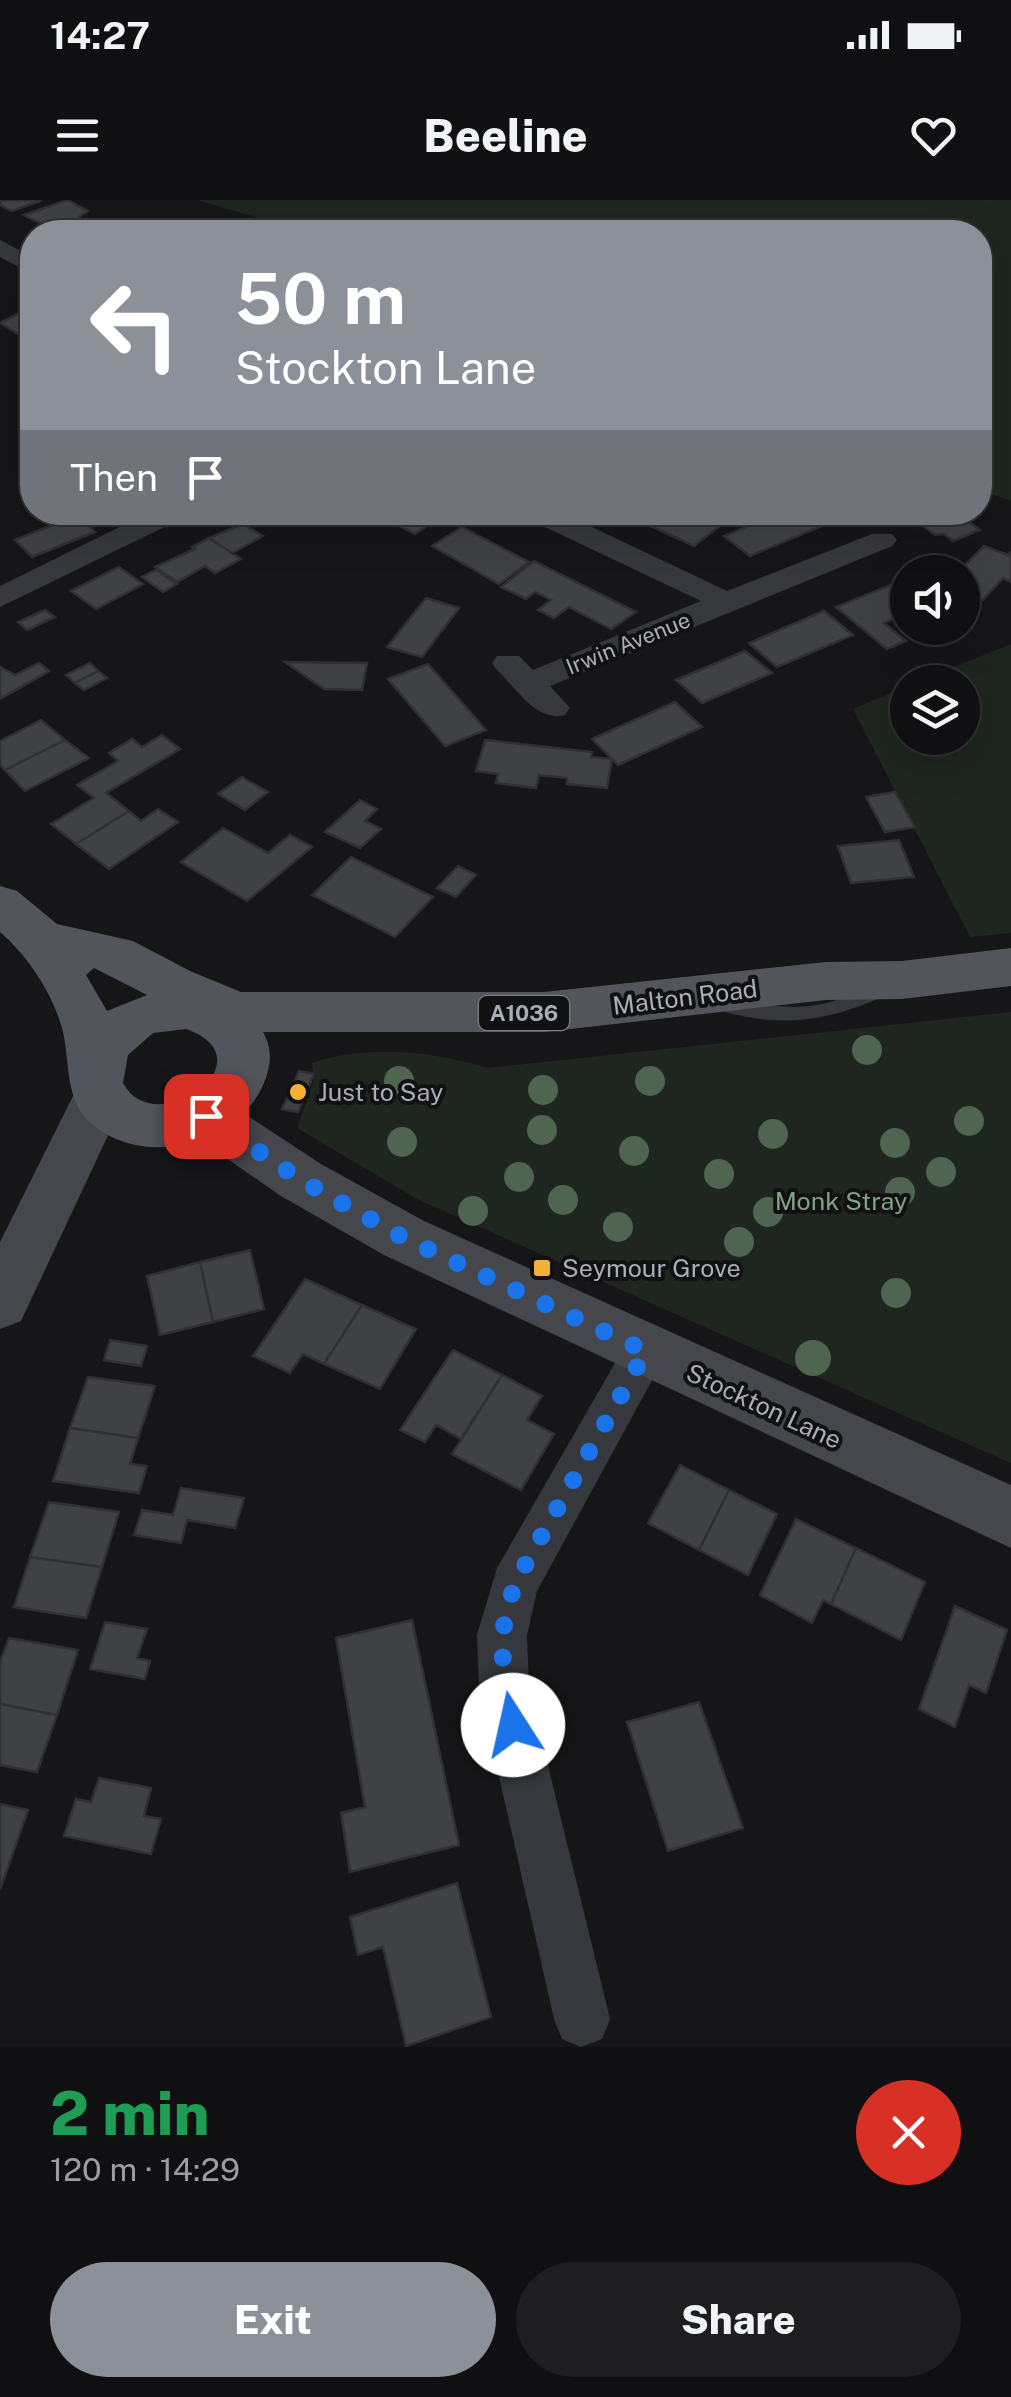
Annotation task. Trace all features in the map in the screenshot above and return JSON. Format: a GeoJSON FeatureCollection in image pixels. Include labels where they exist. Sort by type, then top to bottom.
{"type":"FeatureCollection","features":[{"type":"Feature","properties":{"kind":"main road"},"geometry":{"type":"LineString","coordinates":[[0,904],[42,940],[214,1025]]}},
{"type":"Feature","properties":{"kind":"main road"},"geometry":{"type":"LineString","coordinates":[[42,940],[115,954],[192,993],[214,1025],[234,1093],[178,1121],[120,1116],[98,1079],[86,1023],[42,940]]}},
{"type":"Feature","properties":{"kind":"main road","name":"Malton Road"},"geometry":{"type":"LineString","coordinates":[[214,1025],[290,1042],[358,1015],[544,1012],[826,981],[902,980],[1011,968]]}},
{"type":"Feature","properties":{"kind":"main road","name":"A1036"},"geometry":{"type":"LineString","coordinates":[[98,1079],[104,1044],[118,1030],[214,1025]]}},
{"type":"Feature","properties":{"kind":"street"},"geometry":{"type":"LineString","coordinates":[[0,598],[148,525]]}},
{"type":"Feature","properties":{"kind":"street","name":"Irwin Avenue"},"geometry":{"type":"LineString","coordinates":[[563,525],[726,602]]}},
{"type":"Feature","properties":{"kind":"street","name":"Irwin Avenue"},"geometry":{"type":"LineString","coordinates":[[554,708],[518,673],[726,602],[870,532],[900,555]]}},
{"type":"Feature","properties":{"kind":"street"},"geometry":{"type":"LineString","coordinates":[[0,1303],[58,1188],[98,1079]]}},
{"type":"Feature","properties":{"kind":"street"},"geometry":{"type":"LineString","coordinates":[[58,1188],[178,1121]]}},
{"type":"Feature","properties":{"kind":"street","name":"Stockton Lane"},"geometry":{"type":"LineString","coordinates":[[178,1121],[301,1180],[404,1238],[1011,1517]]}},
{"type":"Feature","properties":{"kind":"street"},"geometry":{"type":"LineString","coordinates":[[582,2018],[504,1688],[502,1634],[514,1585],[646,1351]]}},
{"type":"Feature","properties":{"kind":"green space"},"geometry":{"type":"Polygon","coordinates":[[[197,200],[1011,200],[1011,501],[992,494],[992,220],[265,220],[197,200]]]}},
{"type":"Feature","properties":{"kind":"green space"},"geometry":{"type":"Polygon","coordinates":[[[1011,644],[1011,933],[970,937],[853,709],[890,693],[890,755],[980,755],[980,665],[959,665],[1011,644]]]}},
{"type":"Feature","properties":{"kind":"green space","name":"Monk Stray"},"geometry":{"type":"Polygon","coordinates":[[[1011,1012],[1011,1463],[417,1199],[297,1128],[314,1079],[312,1063],[355,1053],[423,1054],[488,1068],[1011,1012]]]}},
{"type":"Feature","properties":{"kind":"building"},"geometry":{"type":"Polygon","coordinates":[[[0,200],[40,201],[12,211],[0,205],[0,200]]]}},
{"type":"Feature","properties":{"kind":"building"},"geometry":{"type":"Polygon","coordinates":[[[67,200],[88,211],[79,217],[84,220],[34,220],[24,215],[67,200]]]}},
{"type":"Feature","properties":{"kind":"building"},"geometry":{"type":"Polygon","coordinates":[[[20,313],[20,335],[0,323],[20,313]]]}},
{"type":"Feature","properties":{"kind":"building"},"geometry":{"type":"Polygon","coordinates":[[[52,525],[88,525],[95,532],[32,557],[15,540],[52,525]]]}},
{"type":"Feature","properties":{"kind":"building"},"geometry":{"type":"Polygon","coordinates":[[[241,525],[263,536],[232,553],[209,538],[241,525]]]}},
{"type":"Feature","properties":{"kind":"building"},"geometry":{"type":"Polygon","coordinates":[[[398,525],[428,525],[415,534],[398,525]]]}},
{"type":"Feature","properties":{"kind":"building"},"geometry":{"type":"Polygon","coordinates":[[[648,525],[721,525],[694,546],[648,525]]]}},
{"type":"Feature","properties":{"kind":"building"},"geometry":{"type":"Polygon","coordinates":[[[751,525],[822,526],[750,556],[724,536],[751,525]]]}},
{"type":"Feature","properties":{"kind":"building"},"geometry":{"type":"Polygon","coordinates":[[[922,525],[973,525],[980,530],[953,541],[944,534],[935,535],[922,525]]]}},
{"type":"Feature","properties":{"kind":"building"},"geometry":{"type":"Polygon","coordinates":[[[462,527],[529,562],[499,584],[432,546],[462,527]]]}},
{"type":"Feature","properties":{"kind":"building"},"geometry":{"type":"Polygon","coordinates":[[[209,538],[241,559],[215,573],[205,566],[177,582],[155,567],[195,549],[192,547],[209,538]]]}},
{"type":"Feature","properties":{"kind":"building"},"geometry":{"type":"Polygon","coordinates":[[[984,546],[1008,555],[1011,552],[1011,582],[1003,578],[983,600],[980,555],[975,555],[984,546]]]}},
{"type":"Feature","properties":{"kind":"building"},"geometry":{"type":"Polygon","coordinates":[[[534,561],[636,612],[611,629],[569,607],[554,618],[538,610],[551,600],[535,592],[526,599],[501,587],[534,561]]]}},
{"type":"Feature","properties":{"kind":"building"},"geometry":{"type":"Polygon","coordinates":[[[119,567],[143,584],[96,609],[71,591],[119,567]]]}},
{"type":"Feature","properties":{"kind":"building"},"geometry":{"type":"Polygon","coordinates":[[[156,570],[177,584],[163,592],[142,577],[156,570]]]}},
{"type":"Feature","properties":{"kind":"building"},"geometry":{"type":"Polygon","coordinates":[[[890,585],[890,620],[884,623],[890,628],[890,645],[896,645],[887,649],[836,607],[890,585]]]}},
{"type":"Feature","properties":{"kind":"building"},"geometry":{"type":"Polygon","coordinates":[[[426,598],[459,608],[422,657],[387,647],[426,598]]]}},
{"type":"Feature","properties":{"kind":"building"},"geometry":{"type":"Polygon","coordinates":[[[45,610],[55,617],[27,630],[18,622],[45,610]]]}},
{"type":"Feature","properties":{"kind":"building"},"geometry":{"type":"Polygon","coordinates":[[[824,611],[853,635],[777,667],[749,643],[824,611]]]}},
{"type":"Feature","properties":{"kind":"building"},"geometry":{"type":"Polygon","coordinates":[[[745,651],[772,673],[702,703],[676,680],[745,651]]]}},
{"type":"Feature","properties":{"kind":"building"},"geometry":{"type":"Polygon","coordinates":[[[285,662],[367,663],[362,690],[324,689],[285,662]]]}},
{"type":"Feature","properties":{"kind":"building"},"geometry":{"type":"Polygon","coordinates":[[[39,663],[49,671],[0,699],[0,667],[15,675],[39,663]]]}},
{"type":"Feature","properties":{"kind":"building"},"geometry":{"type":"Polygon","coordinates":[[[90,663],[98,671],[75,683],[66,675],[90,663]]]}},
{"type":"Feature","properties":{"kind":"building"},"geometry":{"type":"Polygon","coordinates":[[[428,664],[486,730],[445,746],[388,679],[428,664]]]}},
{"type":"Feature","properties":{"kind":"building"},"geometry":{"type":"Polygon","coordinates":[[[98,671],[107,678],[84,690],[75,683],[98,671]]]}},
{"type":"Feature","properties":{"kind":"building"},"geometry":{"type":"Polygon","coordinates":[[[675,702],[702,727],[618,765],[592,739],[675,702]]]}},
{"type":"Feature","properties":{"kind":"building"},"geometry":{"type":"Polygon","coordinates":[[[41,720],[65,740],[5,770],[0,765],[0,741],[41,720]]]}},
{"type":"Feature","properties":{"kind":"building"},"geometry":{"type":"Polygon","coordinates":[[[162,735],[180,749],[106,793],[129,811],[76,844],[51,824],[94,798],[77,785],[118,761],[109,753],[132,739],[142,747],[162,735]]]}},
{"type":"Feature","properties":{"kind":"building"},"geometry":{"type":"Polygon","coordinates":[[[65,740],[89,758],[25,791],[5,770],[65,740]]]}},
{"type":"Feature","properties":{"kind":"building"},"geometry":{"type":"Polygon","coordinates":[[[485,740],[592,752],[591,757],[612,759],[607,788],[567,784],[567,778],[539,775],[536,788],[496,783],[498,774],[476,771],[485,740]]]}},
{"type":"Feature","properties":{"kind":"building"},"geometry":{"type":"Polygon","coordinates":[[[242,777],[268,792],[245,810],[218,794],[242,777]]]}},
{"type":"Feature","properties":{"kind":"building"},"geometry":{"type":"Polygon","coordinates":[[[895,792],[915,827],[885,832],[866,797],[895,792]]]}},
{"type":"Feature","properties":{"kind":"building"},"geometry":{"type":"Polygon","coordinates":[[[360,800],[377,809],[365,821],[381,829],[360,848],[325,832],[360,800]]]}},
{"type":"Feature","properties":{"kind":"building"},"geometry":{"type":"Polygon","coordinates":[[[158,809],[178,822],[109,869],[76,844],[129,811],[141,821],[158,809]]]}},
{"type":"Feature","properties":{"kind":"building"},"geometry":{"type":"Polygon","coordinates":[[[223,828],[268,853],[290,835],[312,847],[247,901],[181,862],[223,828]]]}},
{"type":"Feature","properties":{"kind":"building"},"geometry":{"type":"Polygon","coordinates":[[[899,840],[914,877],[851,883],[838,846],[899,840]]]}},
{"type":"Feature","properties":{"kind":"building"},"geometry":{"type":"Polygon","coordinates":[[[351,857],[433,897],[395,937],[312,895],[351,857]]]}},
{"type":"Feature","properties":{"kind":"building"},"geometry":{"type":"Polygon","coordinates":[[[458,866],[476,875],[456,897],[437,888],[458,866]]]}},
{"type":"Feature","properties":{"kind":"building","name":"Just to Say"},"geometry":{"type":"Polygon","coordinates":[[[299,1071],[314,1074],[298,1112],[282,1109],[299,1071]]]}},
{"type":"Feature","properties":{"kind":"building"},"geometry":{"type":"Polygon","coordinates":[[[250,1250],[264,1309],[213,1322],[200,1262],[250,1250]]]}},
{"type":"Feature","properties":{"kind":"building"},"geometry":{"type":"Polygon","coordinates":[[[200,1262],[213,1322],[160,1335],[147,1276],[200,1262]]]}},
{"type":"Feature","properties":{"kind":"building"},"geometry":{"type":"Polygon","coordinates":[[[305,1279],[362,1305],[324,1364],[303,1354],[290,1373],[253,1356],[305,1279]]]}},
{"type":"Feature","properties":{"kind":"building"},"geometry":{"type":"Polygon","coordinates":[[[362,1305],[416,1329],[380,1389],[324,1364],[362,1305]]]}},
{"type":"Feature","properties":{"kind":"building"},"geometry":{"type":"Polygon","coordinates":[[[110,1340],[147,1346],[141,1366],[104,1360],[110,1340]]]}},
{"type":"Feature","properties":{"kind":"building"},"geometry":{"type":"Polygon","coordinates":[[[453,1350],[502,1375],[461,1439],[436,1425],[425,1442],[400,1430],[453,1350]]]}},
{"type":"Feature","properties":{"kind":"building"},"geometry":{"type":"Polygon","coordinates":[[[502,1375],[542,1396],[527,1420],[554,1434],[521,1490],[452,1454],[502,1375]]]}},
{"type":"Feature","properties":{"kind":"building"},"geometry":{"type":"Polygon","coordinates":[[[88,1377],[155,1386],[138,1438],[70,1428],[88,1377]]]}},
{"type":"Feature","properties":{"kind":"building"},"geometry":{"type":"Polygon","coordinates":[[[70,1428],[138,1438],[130,1464],[147,1466],[139,1493],[53,1481],[70,1428]]]}},
{"type":"Feature","properties":{"kind":"building"},"geometry":{"type":"Polygon","coordinates":[[[680,1465],[729,1490],[699,1550],[648,1523],[680,1465]]]}},
{"type":"Feature","properties":{"kind":"building"},"geometry":{"type":"Polygon","coordinates":[[[181,1488],[244,1498],[235,1528],[187,1520],[181,1543],[134,1535],[142,1510],[173,1515],[181,1488]]]}},
{"type":"Feature","properties":{"kind":"building"},"geometry":{"type":"Polygon","coordinates":[[[729,1490],[777,1514],[748,1575],[699,1550],[729,1490]]]}},
{"type":"Feature","properties":{"kind":"building"},"geometry":{"type":"Polygon","coordinates":[[[49,1502],[119,1512],[102,1567],[30,1557],[49,1502]]]}},
{"type":"Feature","properties":{"kind":"building"},"geometry":{"type":"Polygon","coordinates":[[[796,1519],[856,1548],[831,1604],[823,1600],[812,1623],[760,1595],[796,1519]]]}},
{"type":"Feature","properties":{"kind":"building"},"geometry":{"type":"Polygon","coordinates":[[[856,1548],[925,1582],[901,1640],[831,1604],[856,1548]]]}},
{"type":"Feature","properties":{"kind":"building"},"geometry":{"type":"Polygon","coordinates":[[[30,1557],[102,1567],[86,1618],[14,1607],[30,1557]]]}},
{"type":"Feature","properties":{"kind":"building"},"geometry":{"type":"Polygon","coordinates":[[[955,1606],[1007,1630],[986,1693],[969,1685],[955,1727],[919,1709],[955,1606]]]}},
{"type":"Feature","properties":{"kind":"building"},"geometry":{"type":"Polygon","coordinates":[[[412,1620],[459,1845],[350,1872],[341,1813],[365,1807],[336,1638],[412,1620]]]}},
{"type":"Feature","properties":{"kind":"building"},"geometry":{"type":"Polygon","coordinates":[[[105,1622],[147,1629],[137,1658],[150,1661],[145,1679],[90,1669],[105,1622]]]}},
{"type":"Feature","properties":{"kind":"building"},"geometry":{"type":"Polygon","coordinates":[[[9,1638],[78,1650],[57,1715],[0,1704],[0,1662],[9,1638]]]}},
{"type":"Feature","properties":{"kind":"building"},"geometry":{"type":"Polygon","coordinates":[[[699,1702],[743,1828],[668,1851],[627,1722],[699,1702]]]}},
{"type":"Feature","properties":{"kind":"building"},"geometry":{"type":"Polygon","coordinates":[[[0,1704],[57,1715],[37,1772],[0,1765],[0,1704]]]}},
{"type":"Feature","properties":{"kind":"building"},"geometry":{"type":"Polygon","coordinates":[[[99,1778],[151,1788],[144,1816],[161,1819],[151,1854],[64,1836],[76,1799],[91,1802],[99,1778]]]}},
{"type":"Feature","properties":{"kind":"building"},"geometry":{"type":"Polygon","coordinates":[[[0,1804],[28,1810],[0,1890],[0,1804]]]}},
{"type":"Feature","properties":{"kind":"building"},"geometry":{"type":"Polygon","coordinates":[[[457,1883],[491,2017],[406,2046],[383,1947],[358,1955],[350,1917],[457,1883]]]}},
{"type":"Feature","properties":{"kind":"place","name":"Just to Say"},"geometry":{"type":"Point","coordinates":[298,1092]}},
{"type":"Feature","properties":{"kind":"place","name":"Seymour Grove"},"geometry":{"type":"Point","coordinates":[542,1268]}},
{"type":"Feature","properties":{"kind":"route"},"geometry":{"type":"LineString","coordinates":[[206,1116],[301,1180],[404,1238],[646,1351],[514,1585],[502,1634],[504,1688],[513,1725]]}}]}
